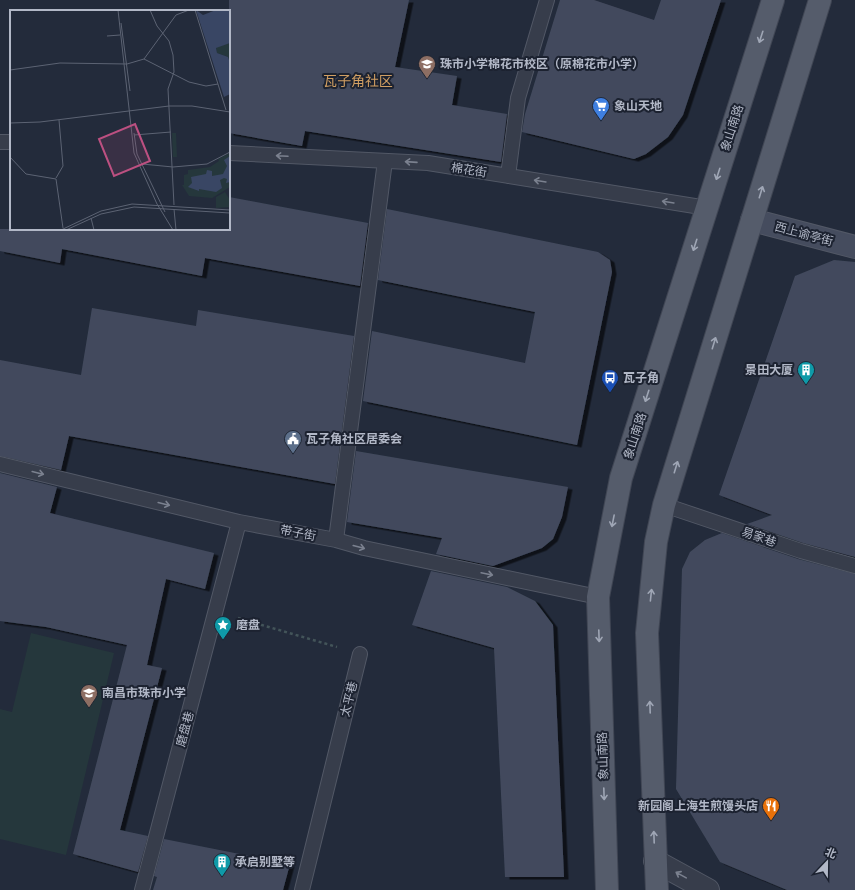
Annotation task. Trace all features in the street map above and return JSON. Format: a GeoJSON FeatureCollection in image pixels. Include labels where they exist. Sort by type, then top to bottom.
{"type":"FeatureCollection","features":[{"type":"Feature","properties":{"kind":"main road","name":"象山南路"},"geometry":{"type":"LineString","coordinates":[[607,890],[598,597],[621,478],[773,0]]}},
{"type":"Feature","properties":{"kind":"main road"},"geometry":{"type":"LineString","coordinates":[[657,890],[647,634],[656,542],[664,505],[820,0]]}},
{"type":"Feature","properties":{"kind":"street","name":"西上谕亭街"},"geometry":{"type":"LineString","coordinates":[[752,220],[855,247]]}},
{"type":"Feature","properties":{"kind":"street"},"geometry":{"type":"LineString","coordinates":[[655,861],[708,890]]}},
{"type":"Feature","properties":{"kind":"lane"},"geometry":{"type":"LineString","coordinates":[[508,176],[518,98],[547,0]]}},
{"type":"Feature","properties":{"kind":"lane","name":"棉花街"},"geometry":{"type":"LineString","coordinates":[[230,153],[428,163],[707,208]]}},
{"type":"Feature","properties":{"kind":"lane"},"geometry":{"type":"LineString","coordinates":[[336,540],[385,161]]}},
{"type":"Feature","properties":{"kind":"lane","name":"带子街"},"geometry":{"type":"LineString","coordinates":[[0,464],[239,522],[336,540],[371,550],[598,597]]}},
{"type":"Feature","properties":{"kind":"lane","name":"易家巷"},"geometry":{"type":"LineString","coordinates":[[664,505],[801,552],[855,566]]}},
{"type":"Feature","properties":{"kind":"lane","name":"磨盘巷"},"geometry":{"type":"LineString","coordinates":[[142,890],[239,522]]}},
{"type":"Feature","properties":{"kind":"lane","name":"太平巷"},"geometry":{"type":"LineString","coordinates":[[302,890],[360,654]]}},
{"type":"Feature","properties":{"kind":"path"},"geometry":{"type":"LineString","coordinates":[[216,612],[360,654]]}},
{"type":"Feature","properties":{"kind":"shaded area"},"geometry":{"type":"Polygon","coordinates":[[[31,633],[114,653],[66,855],[0,839],[0,709],[12,712],[31,633]]]}},
{"type":"Feature","properties":{"kind":"building","name":"珠市小学棉花市校区（原棉花市小学）"},"geometry":{"type":"Polygon","coordinates":[[[229,0],[409,0],[395,67],[457,76],[452,105],[507,114],[501,162],[305,131],[302,146],[230,133],[229,0]]]}},
{"type":"Feature","properties":{"kind":"building"},"geometry":{"type":"Polygon","coordinates":[[[560,0],[594,0],[654,20],[661,0],[721,0],[683,115],[668,137],[646,154],[634,159],[522,132],[525,114],[560,0]]]}},
{"type":"Feature","properties":{"kind":"building"},"geometry":{"type":"Polygon","coordinates":[[[230,197],[368,223],[360,286],[205,258],[202,276],[62,249],[60,263],[0,251],[0,229],[230,230],[230,197]]]}},
{"type":"Feature","properties":{"kind":"building"},"geometry":{"type":"Polygon","coordinates":[[[387,209],[598,252],[610,260],[612,272],[577,445],[363,401],[372,331],[525,363],[535,312],[378,280],[387,209]]]}},
{"type":"Feature","properties":{"kind":"building","name":"景田大厦"},"geometry":{"type":"Polygon","coordinates":[[[834,260],[855,262],[855,557],[803,543],[747,524],[772,515],[719,495],[795,276],[834,260]]]}},
{"type":"Feature","properties":{"kind":"building"},"geometry":{"type":"Polygon","coordinates":[[[92,308],[196,326],[198,310],[354,336],[335,484],[69,436],[61,470],[0,456],[0,360],[81,375],[92,308]]]}},
{"type":"Feature","properties":{"kind":"building"},"geometry":{"type":"Polygon","coordinates":[[[356,451],[568,487],[562,517],[553,539],[542,548],[493,566],[436,554],[442,538],[347,522],[356,451]]]}},
{"type":"Feature","properties":{"kind":"building"},"geometry":{"type":"Polygon","coordinates":[[[0,473],[57,487],[50,513],[214,553],[205,589],[166,579],[147,665],[162,668],[120,830],[148,836],[138,872],[73,854],[127,645],[46,627],[0,621],[0,473]]]}},
{"type":"Feature","properties":{"kind":"building"},"geometry":{"type":"Polygon","coordinates":[[[722,533],[798,559],[855,574],[855,890],[787,890],[720,862],[676,789],[682,569],[690,552],[705,540],[722,533]]]}},
{"type":"Feature","properties":{"kind":"building"},"geometry":{"type":"Polygon","coordinates":[[[431,571],[507,587],[535,601],[553,625],[564,877],[505,877],[494,648],[412,625],[431,571]]]}},
{"type":"Feature","properties":{"kind":"building","name":"承启别墅等"},"geometry":{"type":"Polygon","coordinates":[[[164,839],[290,864],[283,890],[153,890],[157,877],[154,876],[164,839]]]}},
{"type":"Feature","properties":{"kind":"place","name":"珠市小学棉花市校区（原棉花市小学）"},"geometry":{"type":"Point","coordinates":[427,79]}},
{"type":"Feature","properties":{"kind":"place","name":"象山天地"},"geometry":{"type":"Point","coordinates":[601,121]}},
{"type":"Feature","properties":{"kind":"place","name":"景田大厦"},"geometry":{"type":"Point","coordinates":[806,385]}},
{"type":"Feature","properties":{"kind":"place","name":"瓦子角"},"geometry":{"type":"Point","coordinates":[610,393]}},
{"type":"Feature","properties":{"kind":"place","name":"瓦子角社区居委会"},"geometry":{"type":"Point","coordinates":[293,454]}},
{"type":"Feature","properties":{"kind":"place","name":"磨盘"},"geometry":{"type":"Point","coordinates":[223,640]}},
{"type":"Feature","properties":{"kind":"place","name":"南昌市珠市小学"},"geometry":{"type":"Point","coordinates":[89,708]}},
{"type":"Feature","properties":{"kind":"place","name":"新园阁上海生煎馒头店"},"geometry":{"type":"Point","coordinates":[771,821]}},
{"type":"Feature","properties":{"kind":"place","name":"承启别墅等"},"geometry":{"type":"Point","coordinates":[222,877]}},
{"type":"Feature","properties":{"kind":"district","name":"瓦子角社区"},"geometry":{"type":"Point","coordinates":[358,81]}}]}
